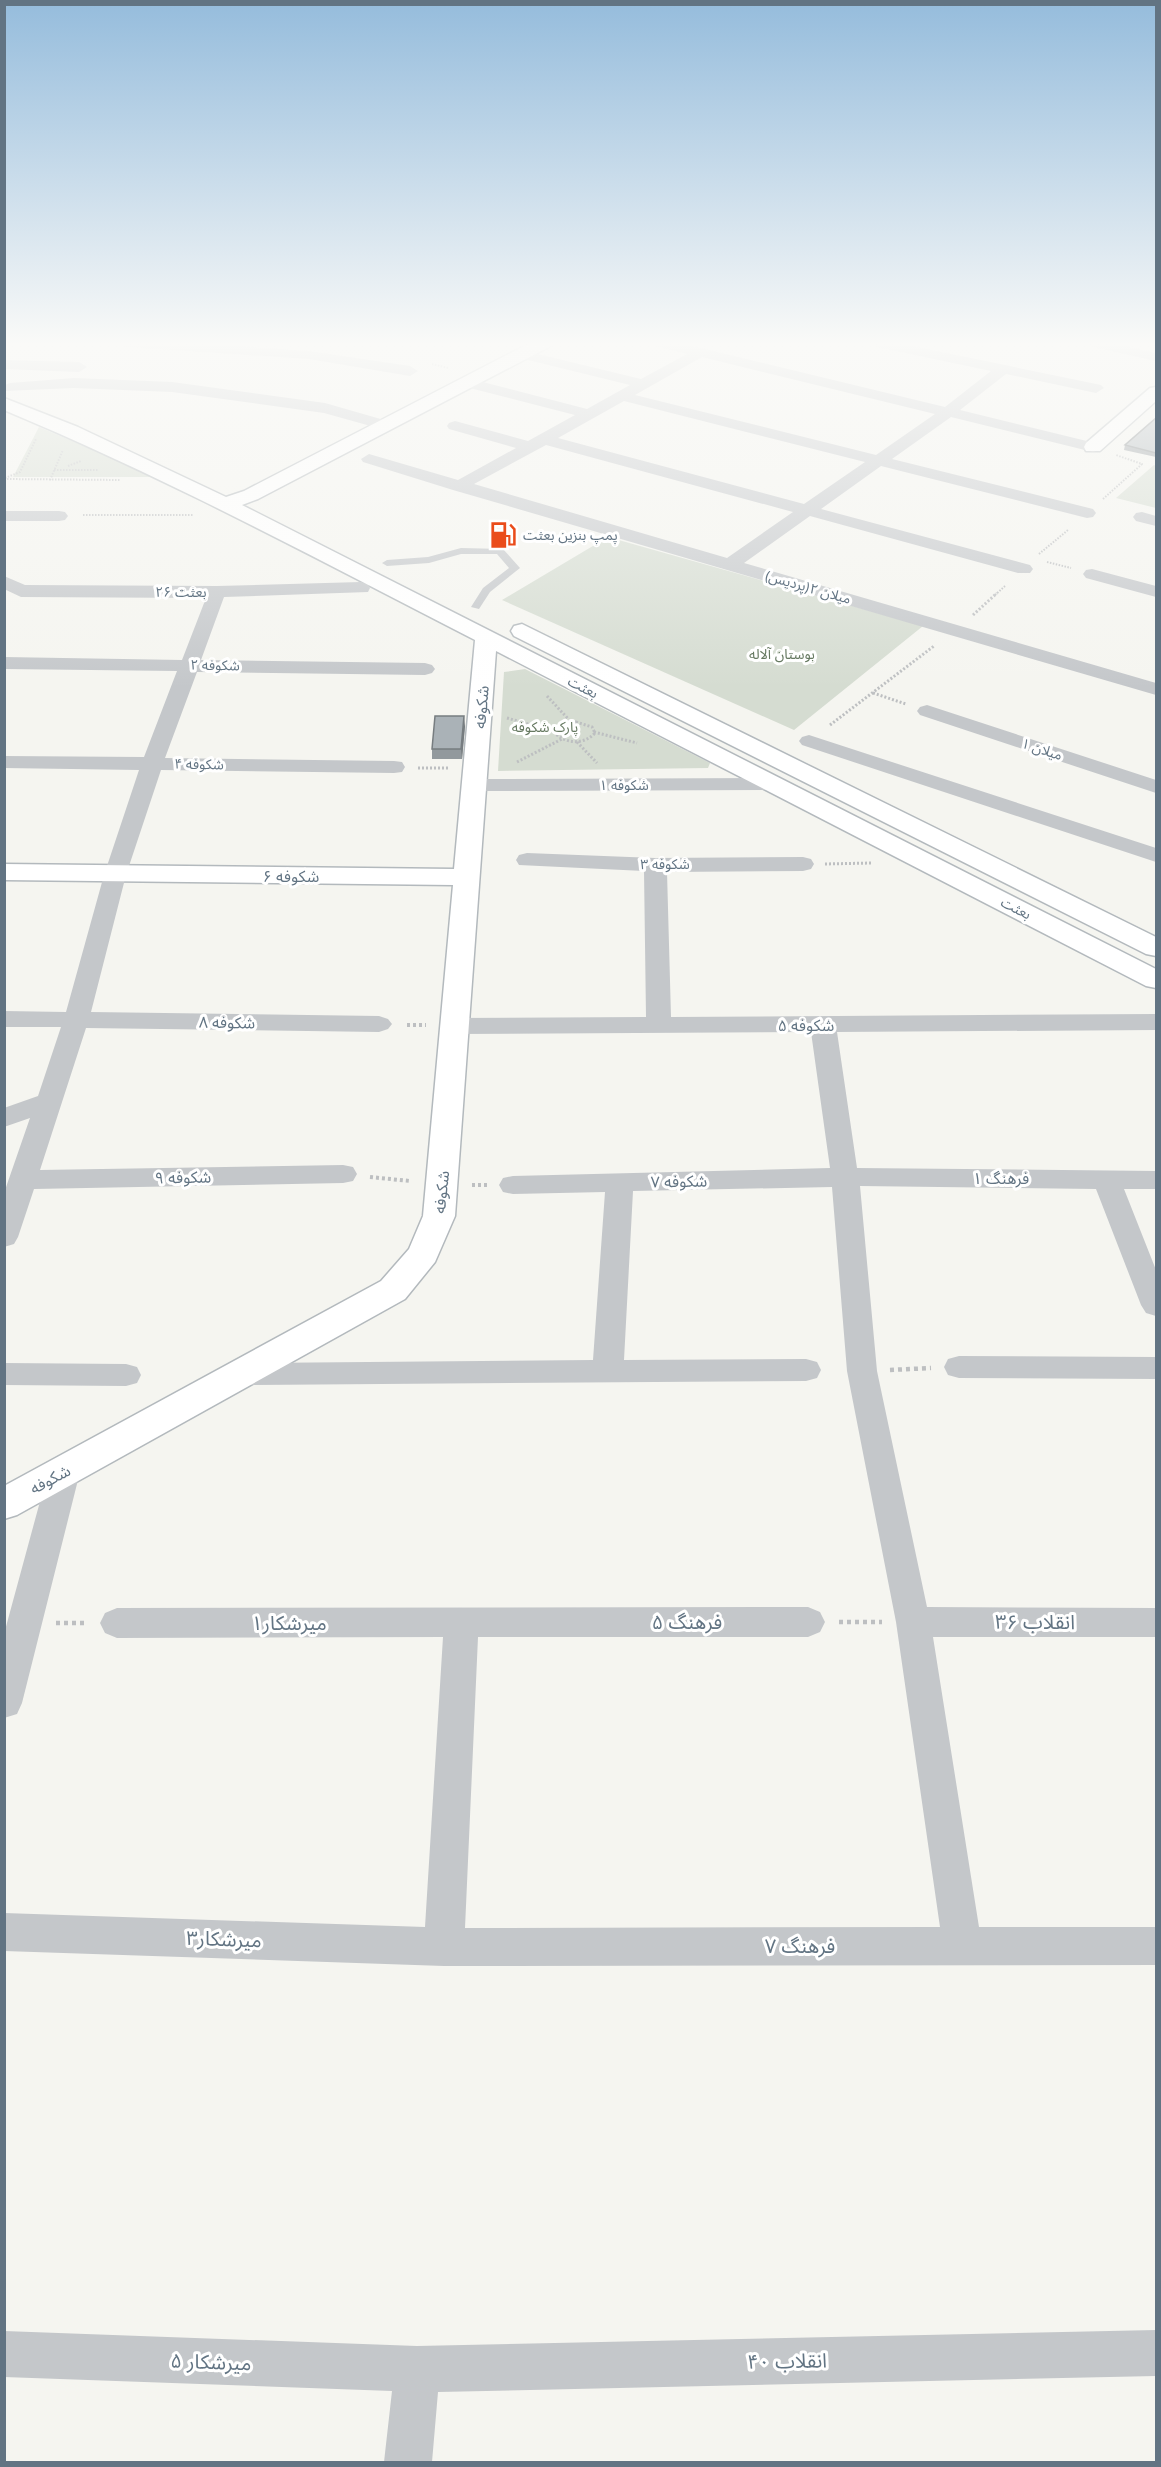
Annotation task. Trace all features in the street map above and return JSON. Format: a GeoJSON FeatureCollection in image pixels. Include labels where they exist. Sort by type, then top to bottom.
{"type":"FeatureCollection","features":[{"type":"Feature","properties":{"kind":"main road","name":"بعثت"},"geometry":{"type":"LineString","coordinates":[[128,458],[174,480],[387,563],[426,583]]}},
{"type":"Feature","properties":{"kind":"main road","name":"بعثت"},"geometry":{"type":"LineString","coordinates":[[158,458],[240,504],[497,626],[1147,943]]}},
{"type":"Feature","properties":{"kind":"main road"},"geometry":{"type":"LineString","coordinates":[[240,504],[324,458]]}},
{"type":"Feature","properties":{"kind":"main road","name":"بعثت"},"geometry":{"type":"LineString","coordinates":[[466,602],[497,626],[773,784],[1156,980]]}},
{"type":"Feature","properties":{"kind":"main road","name":"شکوفه"},"geometry":{"type":"LineString","coordinates":[[4,1504],[393,1290],[423,1254],[439,1216],[480,711],[497,626]]}},
{"type":"Feature","properties":{"kind":"main road","name":"شکوفه ۶"},"geometry":{"type":"LineString","coordinates":[[4,872],[115,875],[467,877]]}},
{"type":"Feature","properties":{"kind":"main road"},"geometry":{"type":"LineString","coordinates":[[1108,955],[1147,943],[1156,916]]}},
{"type":"Feature","properties":{"kind":"street"},"geometry":{"type":"LineString","coordinates":[[459,486],[510,458]]}},
{"type":"Feature","properties":{"kind":"street"},"geometry":{"type":"LineString","coordinates":[[597,458],[1029,564]]}},
{"type":"Feature","properties":{"kind":"street"},"geometry":{"type":"LineString","coordinates":[[868,458],[1087,513]]}},
{"type":"Feature","properties":{"kind":"street"},"geometry":{"type":"LineString","coordinates":[[730,564],[883,458]]}},
{"type":"Feature","properties":{"kind":"street","name":"میلان ۲(پردیس)"},"geometry":{"type":"LineString","coordinates":[[369,459],[1156,689]]}},
{"type":"Feature","properties":{"kind":"street"},"geometry":{"type":"LineString","coordinates":[[4,516],[59,516]]}},
{"type":"Feature","properties":{"kind":"street"},"geometry":{"type":"LineString","coordinates":[[1092,574],[1156,592]]}},
{"type":"Feature","properties":{"kind":"street","name":"بعثت ۲۶"},"geometry":{"type":"LineString","coordinates":[[4,580],[21,591],[217,592],[361,588]]}},
{"type":"Feature","properties":{"kind":"street"},"geometry":{"type":"LineString","coordinates":[[4,1237],[76,1020],[115,875],[152,764],[217,592]]}},
{"type":"Feature","properties":{"kind":"street","name":"شکوفه ۲"},"geometry":{"type":"LineString","coordinates":[[4,663],[425,669]]}},
{"type":"Feature","properties":{"kind":"street","name":"میلان ۱"},"geometry":{"type":"LineString","coordinates":[[927,711],[1156,787]]}},
{"type":"Feature","properties":{"kind":"street"},"geometry":{"type":"LineString","coordinates":[[809,741],[1156,855]]}},
{"type":"Feature","properties":{"kind":"street","name":"شکوفه ۴"},"geometry":{"type":"LineString","coordinates":[[4,762],[394,767]]}},
{"type":"Feature","properties":{"kind":"street","name":"شکوفه ۱"},"geometry":{"type":"LineString","coordinates":[[475,776],[773,784]]}},
{"type":"Feature","properties":{"kind":"street","name":"شکوفه ۳"},"geometry":{"type":"LineString","coordinates":[[527,860],[655,865],[803,864]]}},
{"type":"Feature","properties":{"kind":"street"},"geometry":{"type":"LineString","coordinates":[[655,865],[659,1025]]}},
{"type":"Feature","properties":{"kind":"street","name":"شکوفه ۸"},"geometry":{"type":"LineString","coordinates":[[4,1019],[379,1024]]}},
{"type":"Feature","properties":{"kind":"street","name":"شکوفه ۵"},"geometry":{"type":"LineString","coordinates":[[455,1026],[1156,1022]]}},
{"type":"Feature","properties":{"kind":"street"},"geometry":{"type":"LineString","coordinates":[[823,1025],[844,1177],[862,1371],[913,1622],[962,1946]]}},
{"type":"Feature","properties":{"kind":"street"},"geometry":{"type":"LineString","coordinates":[[4,1118],[49,1101]]}},
{"type":"Feature","properties":{"kind":"street","name":"شکوفه ۹"},"geometry":{"type":"LineString","coordinates":[[23,1179],[343,1174]]}},
{"type":"Feature","properties":{"kind":"street","name":"فرهنگ ۱"},"geometry":{"type":"LineString","coordinates":[[844,1177],[1156,1180]]}},
{"type":"Feature","properties":{"kind":"street","name":"شکوفه ۷"},"geometry":{"type":"LineString","coordinates":[[513,1185],[844,1177]]}},
{"type":"Feature","properties":{"kind":"street"},"geometry":{"type":"LineString","coordinates":[[1106,1179],[1156,1305]]}},
{"type":"Feature","properties":{"kind":"street"},"geometry":{"type":"LineString","coordinates":[[608,1371],[620,1182]]}},
{"type":"Feature","properties":{"kind":"street"},"geometry":{"type":"LineString","coordinates":[[959,1367],[1156,1368]]}},
{"type":"Feature","properties":{"kind":"street"},"geometry":{"type":"LineString","coordinates":[[244,1374],[806,1370]]}},
{"type":"Feature","properties":{"kind":"street"},"geometry":{"type":"LineString","coordinates":[[4,1374],[126,1375]]}},
{"type":"Feature","properties":{"kind":"street"},"geometry":{"type":"LineString","coordinates":[[4,1703],[16,1638],[64,1472]]}},
{"type":"Feature","properties":{"kind":"street","name":"فرهنگ ۵"},"geometry":{"type":"LineString","coordinates":[[461,1623],[808,1622]]}},
{"type":"Feature","properties":{"kind":"street","name":"انقلاب ۳۶"},"geometry":{"type":"LineString","coordinates":[[913,1622],[1156,1622]]}},
{"type":"Feature","properties":{"kind":"street","name":"میرشکار۱"},"geometry":{"type":"LineString","coordinates":[[117,1623],[461,1623]]}},
{"type":"Feature","properties":{"kind":"street"},"geometry":{"type":"LineString","coordinates":[[444,1947],[461,1623]]}},
{"type":"Feature","properties":{"kind":"street","name":"میرشکار۳"},"geometry":{"type":"LineString","coordinates":[[4,1932],[444,1947]]}},
{"type":"Feature","properties":{"kind":"street","name":"فرهنگ ۷"},"geometry":{"type":"LineString","coordinates":[[444,1947],[1156,1946]]}},
{"type":"Feature","properties":{"kind":"street","name":"انقلاب ۴۰"},"geometry":{"type":"LineString","coordinates":[[417,2369],[1156,2353]]}},
{"type":"Feature","properties":{"kind":"street","name":"میرشکار ۵"},"geometry":{"type":"LineString","coordinates":[[4,2354],[417,2369]]}},
{"type":"Feature","properties":{"kind":"street"},"geometry":{"type":"LineString","coordinates":[[408,2463],[417,2369]]}},
{"type":"Feature","properties":{"kind":"lane"},"geometry":{"type":"LineString","coordinates":[[387,563],[429,560],[461,551],[500,551],[515,568],[466,602]]}},
{"type":"Feature","properties":{"kind":"path"},"geometry":{"type":"LineString","coordinates":[[4,479],[20,472],[27,458]]}},
{"type":"Feature","properties":{"kind":"path"},"geometry":{"type":"LineString","coordinates":[[50,480],[59,458]]}},
{"type":"Feature","properties":{"kind":"path"},"geometry":{"type":"LineString","coordinates":[[809,741],[956,630],[1142,464],[1125,458]]}},
{"type":"Feature","properties":{"kind":"path"},"geometry":{"type":"LineString","coordinates":[[57,464],[66,465],[72,470]]}},
{"type":"Feature","properties":{"kind":"path"},"geometry":{"type":"LineString","coordinates":[[4,479],[174,480]]}},
{"type":"Feature","properties":{"kind":"path"},"geometry":{"type":"LineString","coordinates":[[59,516],[240,504]]}},
{"type":"Feature","properties":{"kind":"path"},"geometry":{"type":"LineString","coordinates":[[1029,564],[1092,574]]}},
{"type":"Feature","properties":{"kind":"path"},"geometry":{"type":"LineString","coordinates":[[873,693],[927,711]]}},
{"type":"Feature","properties":{"kind":"path"},"geometry":{"type":"LineString","coordinates":[[480,711],[555,732],[562,739],[577,742],[593,736],[594,733],[592,727],[582,723],[559,726],[555,732]]}},
{"type":"Feature","properties":{"kind":"path"},"geometry":{"type":"LineString","coordinates":[[394,767],[475,776],[493,774],[562,739]]}},
{"type":"Feature","properties":{"kind":"path"},"geometry":{"type":"LineString","coordinates":[[577,742],[602,768]]}},
{"type":"Feature","properties":{"kind":"path"},"geometry":{"type":"LineString","coordinates":[[803,864],[871,863]]}},
{"type":"Feature","properties":{"kind":"path"},"geometry":{"type":"LineString","coordinates":[[379,1024],[455,1026]]}},
{"type":"Feature","properties":{"kind":"path"},"geometry":{"type":"LineString","coordinates":[[343,1174],[442,1184],[513,1185]]}},
{"type":"Feature","properties":{"kind":"path"},"geometry":{"type":"LineString","coordinates":[[808,1622],[913,1622]]}},
{"type":"Feature","properties":{"kind":"path"},"geometry":{"type":"LineString","coordinates":[[16,1638],[117,1623]]}},
{"type":"Feature","properties":{"kind":"green space"},"geometry":{"type":"Polygon","coordinates":[[[23,458],[112,458],[153,477],[13,477],[23,458]]]}},
{"type":"Feature","properties":{"kind":"green space"},"geometry":{"type":"Polygon","coordinates":[[[1154,465],[1156,466],[1156,508],[1116,498],[1154,465]]]}},
{"type":"Feature","properties":{"kind":"green space","name":"بوستان آلاله"},"geometry":{"type":"Polygon","coordinates":[[[608,537],[923,626],[794,730],[502,600],[608,537]]]}},
{"type":"Feature","properties":{"kind":"green space","name":"پارک شکوفه"},"geometry":{"type":"Polygon","coordinates":[[[525,669],[710,763],[708,768],[498,771],[504,672],[525,669]]]}},
{"type":"Feature","properties":{"kind":"building"},"geometry":{"type":"Polygon","coordinates":[[[435,716],[464,716],[461,749],[432,749],[435,716]]]}},
{"type":"Feature","properties":{"kind":"place","name":"پمپ بنزین بعثت"},"geometry":{"type":"Point","coordinates":[503,535]}}]}
